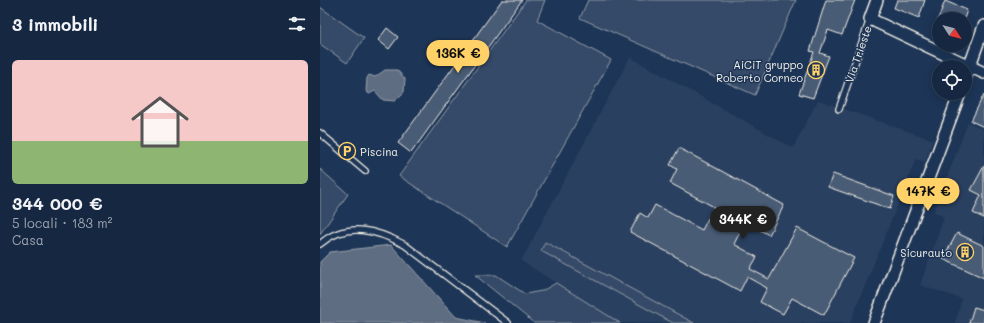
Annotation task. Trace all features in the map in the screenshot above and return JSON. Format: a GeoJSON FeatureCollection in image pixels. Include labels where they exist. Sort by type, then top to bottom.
{"type":"FeatureCollection","features":[{"type":"Feature","properties":{"kind":"street","name":"Via Trieste"},"geometry":{"type":"LineString","coordinates":[[870,19],[877,0]]}},
{"type":"Feature","properties":{"kind":"street"},"geometry":{"type":"LineString","coordinates":[[870,19],[957,60]]}},
{"type":"Feature","properties":{"kind":"street"},"geometry":{"type":"LineString","coordinates":[[972,60],[984,26]]}},
{"type":"Feature","properties":{"kind":"street"},"geometry":{"type":"LineString","coordinates":[[972,67],[984,73]]}},
{"type":"Feature","properties":{"kind":"street"},"geometry":{"type":"LineString","coordinates":[[874,323],[957,100]]}},
{"type":"Feature","properties":{"kind":"lane","name":"Via Trieste"},"geometry":{"type":"LineString","coordinates":[[839,109],[870,19]]}},
{"type":"Feature","properties":{"kind":"lane"},"geometry":{"type":"LineString","coordinates":[[320,133],[365,171]]}},
{"type":"Feature","properties":{"kind":"lane"},"geometry":{"type":"LineString","coordinates":[[320,244],[332,235],[345,230],[358,230],[394,239],[405,245],[508,323]]}},
{"type":"Feature","properties":{"kind":"shaded area"},"geometry":{"type":"Polygon","coordinates":[[[526,0],[545,0],[537,20],[611,60],[507,247],[399,176],[526,0]]]}},
{"type":"Feature","properties":{"kind":"shaded area"},"geometry":{"type":"Polygon","coordinates":[[[588,0],[796,0],[755,95],[580,18],[588,0]]]}},
{"type":"Feature","properties":{"kind":"shaded area"},"geometry":{"type":"Polygon","coordinates":[[[320,7],[364,38],[347,63],[320,44],[320,7]]]}},
{"type":"Feature","properties":{"kind":"shaded area"},"geometry":{"type":"Polygon","coordinates":[[[630,57],[793,148],[818,100],[933,140],[925,162],[916,159],[850,323],[620,323],[521,261],[630,57]]]}},
{"type":"Feature","properties":{"kind":"shaded area"},"geometry":{"type":"Polygon","coordinates":[[[385,70],[397,70],[405,79],[404,92],[395,101],[383,100],[375,91],[369,94],[366,91],[367,78],[369,75],[375,77],[385,70]]]}},
{"type":"Feature","properties":{"kind":"shaded area"},"geometry":{"type":"Polygon","coordinates":[[[968,122],[984,130],[984,323],[955,323],[962,299],[920,285],[944,217],[934,212],[968,122]]]}},
{"type":"Feature","properties":{"kind":"shaded area"},"geometry":{"type":"Polygon","coordinates":[[[320,169],[348,194],[320,234],[320,169]]]}},
{"type":"Feature","properties":{"kind":"shaded area"},"geometry":{"type":"Polygon","coordinates":[[[545,242],[694,323],[673,323],[541,251],[545,242]]]}},
{"type":"Feature","properties":{"kind":"shaded area"},"geometry":{"type":"Polygon","coordinates":[[[391,245],[456,317],[485,323],[320,323],[320,262],[330,252],[391,245]]]}},
{"type":"Feature","properties":{"kind":"shaded area"},"geometry":{"type":"Polygon","coordinates":[[[475,275],[496,275],[525,294],[542,291],[556,283],[620,323],[534,323],[475,275]]]}},
{"type":"Feature","properties":{"kind":"building"},"geometry":{"type":"Polygon","coordinates":[[[502,0],[522,0],[411,153],[398,143],[502,0]]]}},
{"type":"Feature","properties":{"kind":"building"},"geometry":{"type":"Polygon","coordinates":[[[826,0],[855,0],[842,35],[828,30],[820,53],[829,56],[813,98],[799,94],[814,52],[810,51],[826,0]]]}},
{"type":"Feature","properties":{"kind":"building"},"geometry":{"type":"Polygon","coordinates":[[[897,0],[925,0],[919,18],[894,8],[897,0]]]}},
{"type":"Feature","properties":{"kind":"building"},"geometry":{"type":"Polygon","coordinates":[[[945,1],[967,10],[966,12],[941,12],[945,1]]]}},
{"type":"Feature","properties":{"kind":"building"},"geometry":{"type":"Polygon","coordinates":[[[387,28],[398,37],[389,49],[378,40],[387,28]]]}},
{"type":"Feature","properties":{"kind":"building"},"geometry":{"type":"Polygon","coordinates":[[[984,94],[984,127],[971,121],[984,94]]]}},
{"type":"Feature","properties":{"kind":"building"},"geometry":{"type":"Polygon","coordinates":[[[679,148],[784,205],[769,235],[745,222],[734,244],[757,257],[750,269],[769,279],[797,228],[854,258],[824,315],[792,298],[783,314],[760,302],[767,288],[747,277],[740,291],[630,232],[640,213],[648,218],[655,205],[702,230],[714,207],[670,183],[677,169],[670,165],[679,148]]]}},
{"type":"Feature","properties":{"kind":"building"},"geometry":{"type":"Polygon","coordinates":[[[984,166],[984,218],[973,213],[981,195],[971,190],[984,166]]]}},
{"type":"Feature","properties":{"kind":"building"},"geometry":{"type":"Polygon","coordinates":[[[833,174],[894,196],[890,209],[828,187],[833,174]]]}},
{"type":"Feature","properties":{"kind":"building","name":"Sicurauto"},"geometry":{"type":"Polygon","coordinates":[[[957,233],[984,246],[984,278],[943,259],[957,233]]]}},
{"type":"Feature","properties":{"kind":"building"},"geometry":{"type":"Polygon","coordinates":[[[974,307],[984,310],[984,323],[969,323],[974,307]]]}},
{"type":"Feature","properties":{"kind":"place","name":"AiCiT gruppo Roberto Corneo"},"geometry":{"type":"Point","coordinates":[816,70]}},
{"type":"Feature","properties":{"kind":"place","name":"Piscina"},"geometry":{"type":"Point","coordinates":[347,151]}},
{"type":"Feature","properties":{"kind":"place","name":"Sicurauto"},"geometry":{"type":"Point","coordinates":[965,252]}}]}
